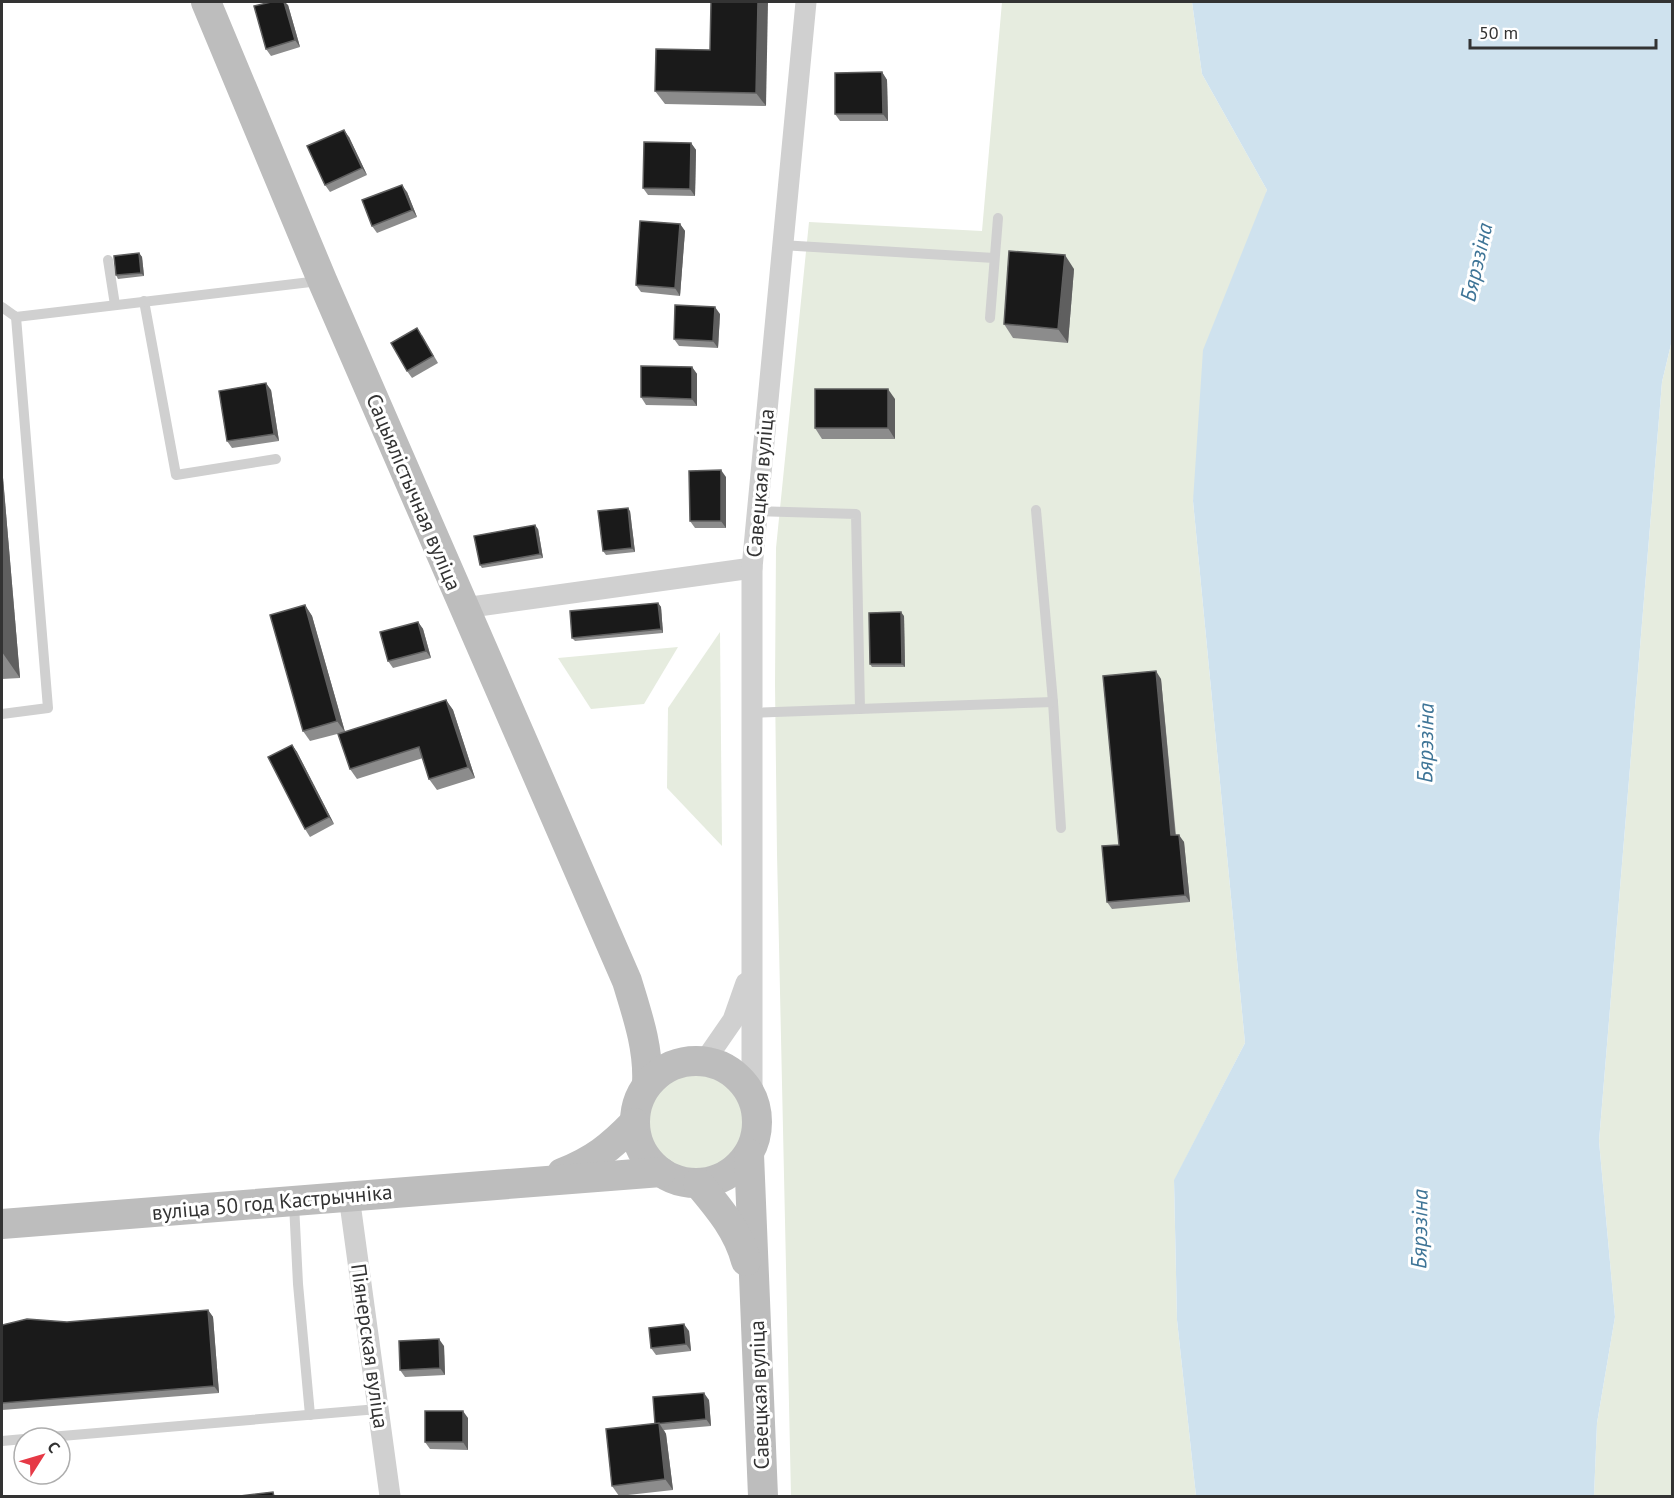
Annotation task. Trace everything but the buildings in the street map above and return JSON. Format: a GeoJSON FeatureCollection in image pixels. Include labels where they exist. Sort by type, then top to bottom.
{"type":"FeatureCollection","features":[{"type":"Feature","properties":{"kind":"main road","name":"Сацыялістычная вуліца"},"geometry":{"type":"LineString","coordinates":[[206,2],[322,280],[627,981],[642,1033],[648,1067],[647,1084]]}},
{"type":"Feature","properties":{"kind":"main road","name":"Сацыялістычная вуліца"},"geometry":{"type":"LineString","coordinates":[[627,981],[659,1030],[693,1062]]}},
{"type":"Feature","properties":{"kind":"main road"},"geometry":{"type":"LineString","coordinates":[[693,1062],[723,1068],[740,1080],[752,1096],[757,1116],[756,1135],[749,1154],[735,1170],[718,1180],[698,1183],[678,1180],[661,1172],[646,1159],[637,1142],[634,1123],[637,1103],[647,1084],[663,1070],[693,1062]]}},
{"type":"Feature","properties":{"kind":"main road","name":"вуліца 50 год Кастрычніка"},"geometry":{"type":"LineString","coordinates":[[543,1181],[599,1156],[634,1123]]}},
{"type":"Feature","properties":{"kind":"main road","name":"Савецкая вуліца"},"geometry":{"type":"LineString","coordinates":[[749,1154],[763,1497]]}},
{"type":"Feature","properties":{"kind":"main road","name":"вуліца 50 год Кастрычніка"},"geometry":{"type":"LineString","coordinates":[[2,1224],[661,1172]]}},
{"type":"Feature","properties":{"kind":"main road","name":"Савецкая вуліца"},"geometry":{"type":"LineString","coordinates":[[698,1183],[723,1212],[734,1232],[744,1255],[754,1293]]}},
{"type":"Feature","properties":{"kind":"street","name":"Савецкая вуліца"},"geometry":{"type":"LineString","coordinates":[[752,1096],[752,568],[781,245],[806,2]]}},
{"type":"Feature","properties":{"kind":"street"},"geometry":{"type":"LineString","coordinates":[[465,608],[752,568]]}},
{"type":"Feature","properties":{"kind":"street","name":"Савецкая вуліца"},"geometry":{"type":"LineString","coordinates":[[693,1062],[733,1020],[751,966]]}},
{"type":"Feature","properties":{"kind":"street","name":"Піянерская вуліца"},"geometry":{"type":"LineString","coordinates":[[350,1196],[390,1497]]}},
{"type":"Feature","properties":{"kind":"lane"},"geometry":{"type":"LineString","coordinates":[[990,318],[998,218]]}},
{"type":"Feature","properties":{"kind":"lane"},"geometry":{"type":"LineString","coordinates":[[781,245],[994,258]]}},
{"type":"Feature","properties":{"kind":"lane"},"geometry":{"type":"LineString","coordinates":[[108,260],[115,305]]}},
{"type":"Feature","properties":{"kind":"lane"},"geometry":{"type":"LineString","coordinates":[[2,307],[16,317],[322,280]]}},
{"type":"Feature","properties":{"kind":"lane"},"geometry":{"type":"LineString","coordinates":[[144,301],[176,476],[276,459]]}},
{"type":"Feature","properties":{"kind":"lane"},"geometry":{"type":"LineString","coordinates":[[2,714],[48,708],[16,317]]}},
{"type":"Feature","properties":{"kind":"lane"},"geometry":{"type":"LineString","coordinates":[[1036,510],[1053,702],[1061,828]]}},
{"type":"Feature","properties":{"kind":"lane"},"geometry":{"type":"LineString","coordinates":[[756,511],[856,514],[860,709]]}},
{"type":"Feature","properties":{"kind":"lane"},"geometry":{"type":"LineString","coordinates":[[751,713],[1053,702]]}},
{"type":"Feature","properties":{"kind":"lane"},"geometry":{"type":"LineString","coordinates":[[294,1201],[298,1284],[310,1415]]}},
{"type":"Feature","properties":{"kind":"lane"},"geometry":{"type":"LineString","coordinates":[[72,1435],[378,1409]]}},
{"type":"Feature","properties":{"kind":"shaded area"},"geometry":{"type":"Polygon","coordinates":[[[1002,2],[1192,2],[1202,74],[1267,190],[1193,501],[1245,1043],[1174,1181],[1177,1320],[1196,1496],[791,1496],[777,854],[776,548],[809,222],[982,231],[1002,2]]]}},
{"type":"Feature","properties":{"kind":"shaded area"},"geometry":{"type":"Polygon","coordinates":[[[1672,340],[1672,1496],[1594,1496],[1597,1423],[1615,1317],[1599,1141],[1662,382],[1672,340]]]}},
{"type":"Feature","properties":{"kind":"shaded area"},"geometry":{"type":"Polygon","coordinates":[[[720,632],[722,846],[667,788],[668,708],[720,632]]]}},
{"type":"Feature","properties":{"kind":"shaded area"},"geometry":{"type":"Polygon","coordinates":[[[678,647],[644,704],[591,709],[558,658],[678,647]]]}},
{"type":"Feature","properties":{"kind":"shaded area"},"geometry":{"type":"Polygon","coordinates":[[[695,1073],[705,1074],[722,1081],[736,1095],[743,1112],[743,1132],[736,1149],[722,1163],[705,1170],[695,1171],[685,1170],[668,1163],[654,1149],[647,1132],[646,1122],[647,1112],[654,1095],[668,1081],[685,1074],[695,1073]]]}},
{"type":"Feature","properties":{"kind":"water","name":"Бярэзіна"},"geometry":{"type":"Polygon","coordinates":[[[1192,2],[1672,2],[1672,340],[1662,382],[1599,1141],[1615,1317],[1597,1423],[1594,1496],[1196,1496],[1177,1320],[1174,1180],[1245,1043],[1193,501],[1203,350],[1267,190],[1202,74],[1192,2]]]}}]}
